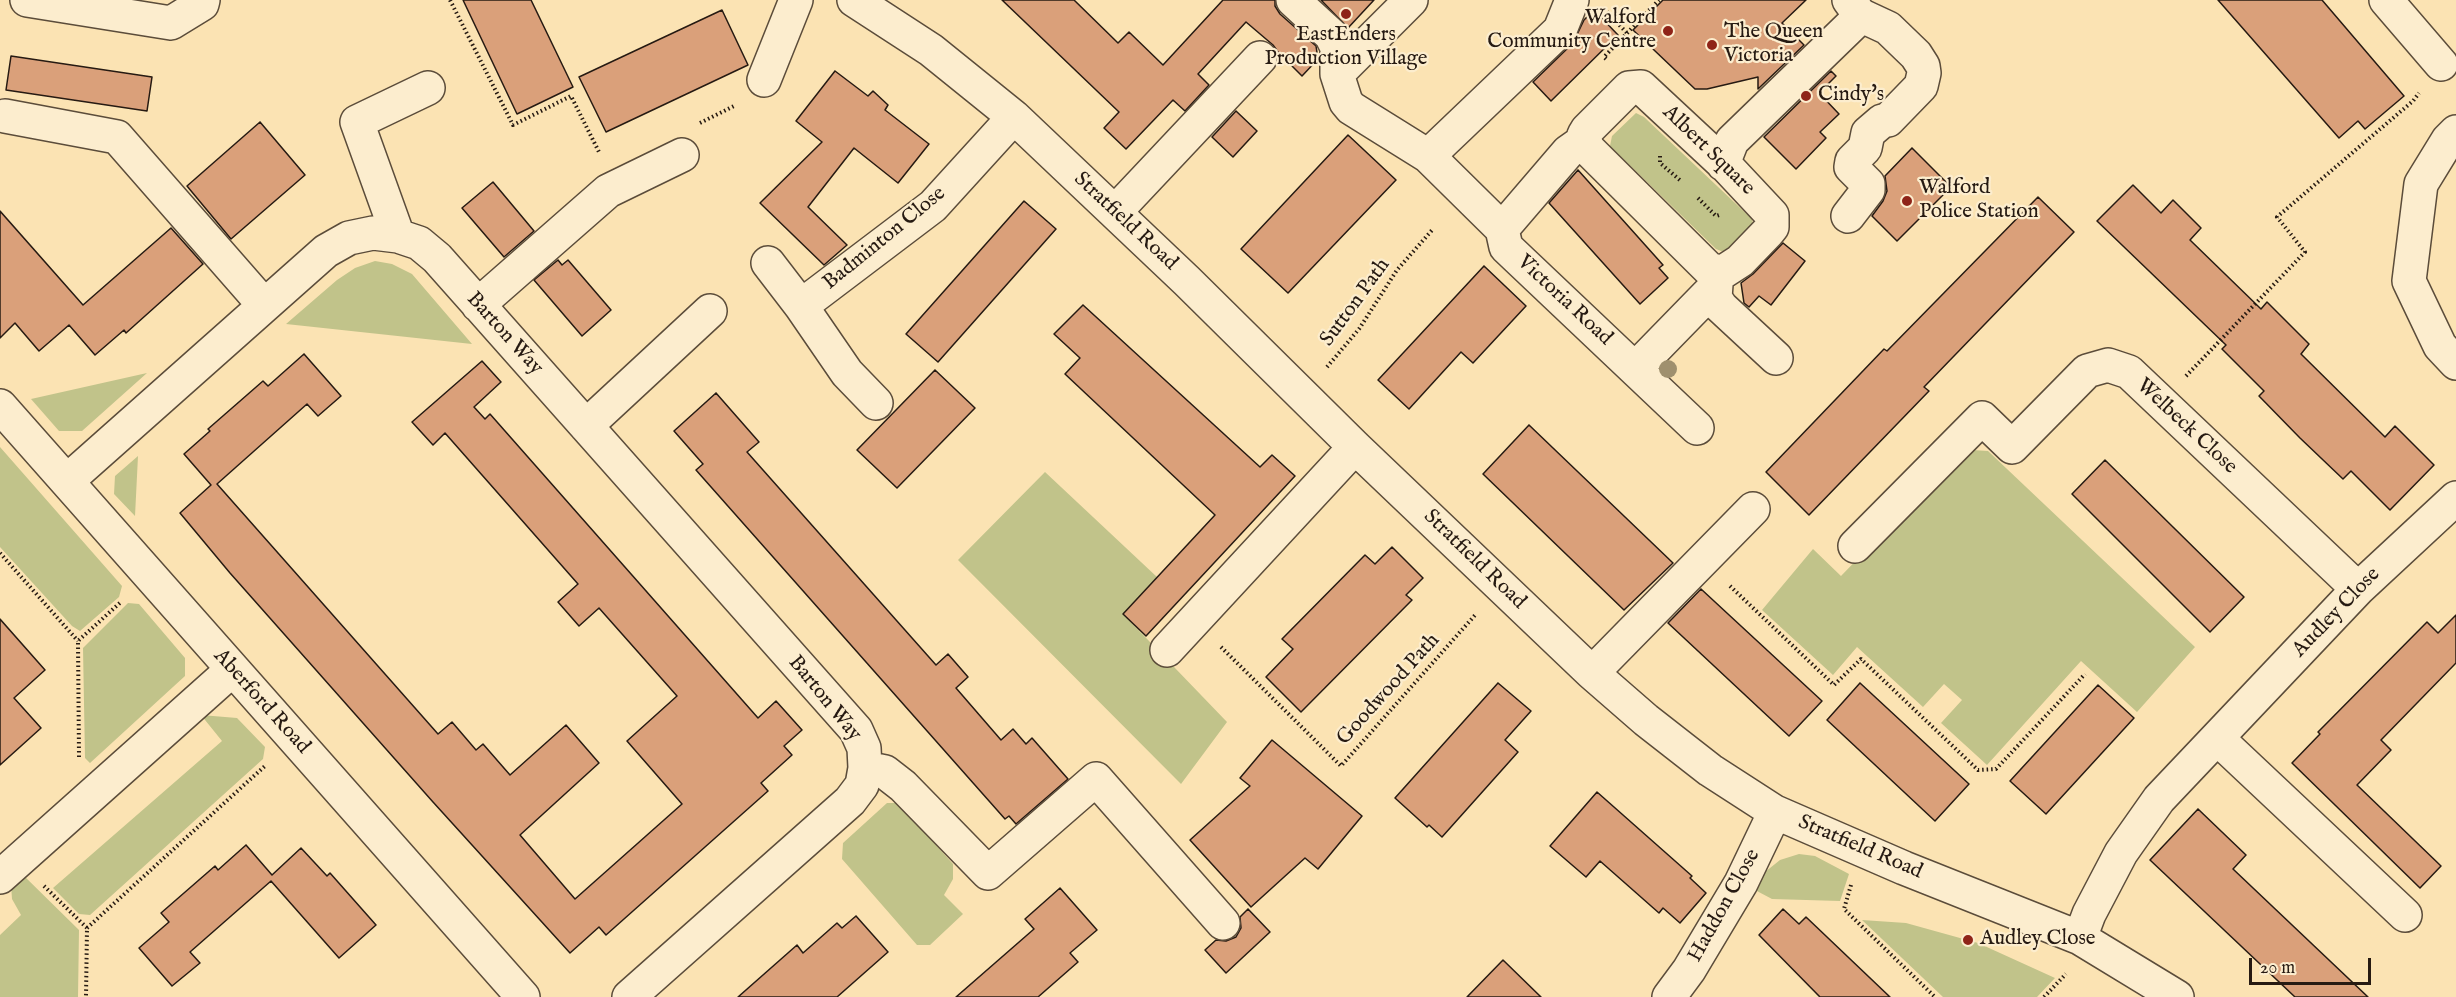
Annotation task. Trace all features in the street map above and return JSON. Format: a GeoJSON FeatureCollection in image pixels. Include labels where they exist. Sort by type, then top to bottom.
{"type":"FeatureCollection","features":[{"type":"Feature","properties":{"kind":"street"},"geometry":{"type":"LineString","coordinates":[[27,0],[171,22],[202,4],[203,0]]}},
{"type":"Feature","properties":{"kind":"street"},"geometry":{"type":"LineString","coordinates":[[764,80],[796,0]]}},
{"type":"Feature","properties":{"kind":"street","name":"Stratfield Road"},"geometry":{"type":"LineString","coordinates":[[854,0],[931,50],[1014,117],[1592,673],[1646,720],[1710,770],[1775,812],[2080,938],[2177,997]]}},
{"type":"Feature","properties":{"kind":"street","name":"Victoria Road"},"geometry":{"type":"LineString","coordinates":[[1293,0],[1331,35],[1337,47],[1337,74],[1346,102],[1351,108],[1428,156],[1502,229],[1506,247],[1697,428]]}},
{"type":"Feature","properties":{"kind":"street"},"geometry":{"type":"LineString","coordinates":[[1337,74],[1411,0]]}},
{"type":"Feature","properties":{"kind":"street"},"geometry":{"type":"LineString","coordinates":[[1428,156],[1560,30],[1572,0]]}},
{"type":"Feature","properties":{"kind":"street"},"geometry":{"type":"LineString","coordinates":[[2386,0],[2441,64]]}},
{"type":"Feature","properties":{"kind":"street"},"geometry":{"type":"LineString","coordinates":[[1716,171],[1732,141],[1855,8],[1888,28],[1916,55],[1923,66],[1923,81],[1921,86],[1888,120],[1868,133],[1865,148],[1852,161],[1851,167],[1868,184],[1868,190],[1848,216]]}},
{"type":"Feature","properties":{"kind":"street"},"geometry":{"type":"LineString","coordinates":[[1115,212],[1260,58]]}},
{"type":"Feature","properties":{"kind":"street","name":"Albert Square"},"geometry":{"type":"LineString","coordinates":[[1629,88],[1641,87],[1716,171],[1768,209],[1773,221],[1772,227],[1740,261],[1723,272],[1716,280]]}},
{"type":"Feature","properties":{"kind":"street"},"geometry":{"type":"LineString","coordinates":[[398,236],[357,122],[428,88]]}},
{"type":"Feature","properties":{"kind":"street"},"geometry":{"type":"LineString","coordinates":[[1629,88],[1587,130],[1584,135],[1587,148],[1671,210],[1716,280],[1715,298],[1720,307],[1776,358]]}},
{"type":"Feature","properties":{"kind":"street"},"geometry":{"type":"LineString","coordinates":[[5,116],[117,137],[264,305]]}},
{"type":"Feature","properties":{"kind":"street","name":"Badminton Close"},"geometry":{"type":"LineString","coordinates":[[801,306],[933,206],[1014,117]]}},
{"type":"Feature","properties":{"kind":"street"},"geometry":{"type":"LineString","coordinates":[[2456,132],[2448,140],[2421,184],[2409,281],[2440,346],[2456,363]]}},
{"type":"Feature","properties":{"kind":"street"},"geometry":{"type":"LineString","coordinates":[[1502,229],[1568,152],[1585,140]]}},
{"type":"Feature","properties":{"kind":"street"},"geometry":{"type":"LineString","coordinates":[[478,305],[608,191],[682,155]]}},
{"type":"Feature","properties":{"kind":"street","name":"Barton Way"},"geometry":{"type":"LineString","coordinates":[[67,482],[326,250],[349,237],[374,233],[398,236],[419,243],[437,258],[856,730],[864,748],[865,768],[862,785],[850,801],[629,997]]}},
{"type":"Feature","properties":{"kind":"street"},"geometry":{"type":"LineString","coordinates":[[768,263],[847,373],[876,403]]}},
{"type":"Feature","properties":{"kind":"street"},"geometry":{"type":"LineString","coordinates":[[1636,368],[1716,280]]}},
{"type":"Feature","properties":{"kind":"street"},"geometry":{"type":"LineString","coordinates":[[586,426],[710,310]]}},
{"type":"Feature","properties":{"kind":"street","name":"Welbeck Close"},"geometry":{"type":"LineString","coordinates":[[1855,546],[1982,418],[2012,447],[2087,371],[2108,365],[2129,372],[2358,589]]}},
{"type":"Feature","properties":{"kind":"street","name":"Aberford Road"},"geometry":{"type":"LineString","coordinates":[[0,406],[523,997]]}},
{"type":"Feature","properties":{"kind":"street"},"geometry":{"type":"LineString","coordinates":[[1167,650],[1355,447]]}},
{"type":"Feature","properties":{"kind":"street","name":"Audley Close"},"geometry":{"type":"LineString","coordinates":[[2080,938],[2121,853],[2159,799],[2358,589],[2456,498]]}},
{"type":"Feature","properties":{"kind":"street"},"geometry":{"type":"LineString","coordinates":[[1592,673],[1753,509]]}},
{"type":"Feature","properties":{"kind":"street"},"geometry":{"type":"LineString","coordinates":[[9,868],[232,670]]}},
{"type":"Feature","properties":{"kind":"street"},"geometry":{"type":"LineString","coordinates":[[2217,739],[2405,915]]}},
{"type":"Feature","properties":{"kind":"street","name":"Barton Way"},"geometry":{"type":"LineString","coordinates":[[865,768],[885,772],[903,786],[988,873],[1096,779],[1223,923]]}},
{"type":"Feature","properties":{"kind":"street","name":"Haddon Close"},"geometry":{"type":"LineString","coordinates":[[1669,997],[1689,970],[1741,883],[1775,812]]}},
{"type":"Feature","properties":{"kind":"path"},"geometry":{"type":"LineString","coordinates":[[450,0],[513,125],[571,96],[617,187]]}},
{"type":"Feature","properties":{"kind":"path"},"geometry":{"type":"LineString","coordinates":[[1629,88],[1618,71],[1604,57],[1659,0]]}},
{"type":"Feature","properties":{"kind":"path"},"geometry":{"type":"LineString","coordinates":[[1606,9],[1606,12],[1627,33]]}},
{"type":"Feature","properties":{"kind":"path"},"geometry":{"type":"LineString","coordinates":[[2161,402],[2306,252],[2277,217],[2414,101],[2441,64]]}},
{"type":"Feature","properties":{"kind":"path"},"geometry":{"type":"LineString","coordinates":[[1671,210],[1698,198],[1716,171]]}},
{"type":"Feature","properties":{"kind":"path"},"geometry":{"type":"LineString","coordinates":[[1671,210],[1681,181],[1716,171]]}},
{"type":"Feature","properties":{"kind":"path","name":"Sutton Path"},"geometry":{"type":"LineString","coordinates":[[1303,395],[1359,329],[1397,270],[1433,230]]}},
{"type":"Feature","properties":{"kind":"path"},"geometry":{"type":"LineString","coordinates":[[0,553],[78,641],[79,805]]}},
{"type":"Feature","properties":{"kind":"path"},"geometry":{"type":"LineString","coordinates":[[1703,561],[1834,685],[1861,659],[1978,770],[1996,769],[2085,674]]}},
{"type":"Feature","properties":{"kind":"path"},"geometry":{"type":"LineString","coordinates":[[78,641],[150,577]]}},
{"type":"Feature","properties":{"kind":"path","name":"Goodwood Path"},"geometry":{"type":"LineString","coordinates":[[1195,621],[1341,766],[1500,586]]}},
{"type":"Feature","properties":{"kind":"path"},"geometry":{"type":"LineString","coordinates":[[86,997],[87,928],[294,739]]}},
{"type":"Feature","properties":{"kind":"path"},"geometry":{"type":"LineString","coordinates":[[1861,849],[1844,909],[1935,997]]}},
{"type":"Feature","properties":{"kind":"path"},"geometry":{"type":"LineString","coordinates":[[9,868],[87,928]]}},
{"type":"Feature","properties":{"kind":"green space"},"geometry":{"type":"Polygon","coordinates":[[[1636,113],[1644,117],[1752,219],[1753,224],[1726,253],[1716,249],[1610,146],[1612,136],[1636,113]]]}},
{"type":"Feature","properties":{"kind":"green space"},"geometry":{"type":"Polygon","coordinates":[[[375,261],[392,264],[412,274],[472,344],[286,324],[337,280],[355,268],[375,261]]]}},
{"type":"Feature","properties":{"kind":"green space"},"geometry":{"type":"Polygon","coordinates":[[[147,373],[82,431],[59,431],[31,399],[147,373]]]}},
{"type":"Feature","properties":{"kind":"green space"},"geometry":{"type":"Polygon","coordinates":[[[0,447],[122,586],[119,597],[80,631],[72,626],[0,547],[0,447]]]}},
{"type":"Feature","properties":{"kind":"green space"},"geometry":{"type":"Polygon","coordinates":[[[1972,450],[1988,451],[2195,647],[2137,712],[2081,661],[1987,765],[1941,723],[1962,700],[1944,684],[1923,707],[1857,647],[1833,675],[1762,610],[1813,549],[1841,576],[1956,457],[1972,450]]]}},
{"type":"Feature","properties":{"kind":"green space"},"geometry":{"type":"Polygon","coordinates":[[[138,456],[135,516],[114,494],[115,476],[138,456]]]}},
{"type":"Feature","properties":{"kind":"green space"},"geometry":{"type":"Polygon","coordinates":[[[1045,472],[1157,577],[1123,614],[1227,722],[1181,784],[958,560],[1045,472]]]}},
{"type":"Feature","properties":{"kind":"green space"},"geometry":{"type":"Polygon","coordinates":[[[128,603],[139,604],[185,658],[185,676],[90,763],[85,758],[83,648],[128,603]]]}},
{"type":"Feature","properties":{"kind":"green space"},"geometry":{"type":"Polygon","coordinates":[[[201,715],[237,718],[265,747],[263,759],[90,915],[79,914],[53,888],[222,741],[201,715]]]}},
{"type":"Feature","properties":{"kind":"green space"},"geometry":{"type":"Polygon","coordinates":[[[887,803],[898,803],[953,864],[953,879],[944,895],[963,914],[930,945],[917,945],[842,859],[843,843],[887,803]]]}},
{"type":"Feature","properties":{"kind":"green space"},"geometry":{"type":"Polygon","coordinates":[[[1799,854],[1815,856],[1849,874],[1840,901],[1772,899],[1755,890],[1765,872],[1780,860],[1799,854]]]}},
{"type":"Feature","properties":{"kind":"green space"},"geometry":{"type":"Polygon","coordinates":[[[20,872],[79,930],[78,997],[0,997],[0,935],[21,915],[12,899],[11,885],[20,872]]]}},
{"type":"Feature","properties":{"kind":"green space"},"geometry":{"type":"Polygon","coordinates":[[[1862,920],[1906,923],[1978,943],[2055,978],[2037,997],[1943,997],[1862,920]]]}},
{"type":"Feature","properties":{"kind":"building"},"geometry":{"type":"Polygon","coordinates":[[[463,0],[531,0],[573,87],[517,114],[463,0]]]}},
{"type":"Feature","properties":{"kind":"building"},"geometry":{"type":"Polygon","coordinates":[[[1002,0],[1074,0],[1118,43],[1129,32],[1163,65],[1223,0],[1275,0],[1275,6],[1280,14],[1316,46],[1318,59],[1302,76],[1273,45],[1246,22],[1198,74],[1209,85],[1185,111],[1173,100],[1126,149],[1104,128],[1119,112],[1002,0]]]}},
{"type":"Feature","properties":{"kind":"building","name":"EastEnders Production Village"},"geometry":{"type":"Polygon","coordinates":[[[1321,0],[1374,0],[1348,28],[1321,0]]]}},
{"type":"Feature","properties":{"kind":"building"},"geometry":{"type":"Polygon","coordinates":[[[1663,0],[1806,0],[1782,23],[1804,45],[1758,89],[1758,77],[1707,89],[1695,89],[1633,30],[1663,0]]]}},
{"type":"Feature","properties":{"kind":"building"},"geometry":{"type":"Polygon","coordinates":[[[2218,0],[2322,0],[2404,96],[2365,129],[2358,121],[2339,138],[2218,0]]]}},
{"type":"Feature","properties":{"kind":"building"},"geometry":{"type":"Polygon","coordinates":[[[722,10],[748,65],[606,132],[579,77],[722,10]]]}},
{"type":"Feature","properties":{"kind":"building"},"geometry":{"type":"Polygon","coordinates":[[[1594,10],[1618,35],[1551,101],[1533,82],[1573,43],[1584,20],[1594,10]]]}},
{"type":"Feature","properties":{"kind":"building"},"geometry":{"type":"Polygon","coordinates":[[[11,56],[152,77],[147,111],[6,90],[11,56]]]}},
{"type":"Feature","properties":{"kind":"building"},"geometry":{"type":"Polygon","coordinates":[[[835,71],[868,96],[873,91],[888,105],[885,110],[929,144],[898,183],[854,148],[808,207],[847,245],[824,265],[760,203],[822,142],[796,121],[835,71]]]}},
{"type":"Feature","properties":{"kind":"building"},"geometry":{"type":"Polygon","coordinates":[[[1831,71],[1836,76],[1819,93],[1839,114],[1820,132],[1826,138],[1796,169],[1764,137],[1831,71]]]}},
{"type":"Feature","properties":{"kind":"building"},"geometry":{"type":"Polygon","coordinates":[[[1236,111],[1257,131],[1233,157],[1212,137],[1236,111]]]}},
{"type":"Feature","properties":{"kind":"building"},"geometry":{"type":"Polygon","coordinates":[[[260,122],[305,175],[231,239],[187,186],[260,122]]]}},
{"type":"Feature","properties":{"kind":"building"},"geometry":{"type":"Polygon","coordinates":[[[1348,135],[1396,180],[1288,293],[1241,249],[1348,135]]]}},
{"type":"Feature","properties":{"kind":"building","name":"Walford Police Station"},"geometry":{"type":"Polygon","coordinates":[[[1912,148],[1951,187],[1897,241],[1872,216],[1887,191],[1885,176],[1912,148]]]}},
{"type":"Feature","properties":{"kind":"building"},"geometry":{"type":"Polygon","coordinates":[[[1578,170],[1663,265],[1659,268],[1668,278],[1640,304],[1549,203],[1578,170]]]}},
{"type":"Feature","properties":{"kind":"building"},"geometry":{"type":"Polygon","coordinates":[[[493,182],[534,231],[504,257],[462,208],[493,182]]]}},
{"type":"Feature","properties":{"kind":"building"},"geometry":{"type":"Polygon","coordinates":[[[2133,185],[2161,213],[2173,200],[2201,228],[2190,240],[2261,309],[2267,302],[2309,344],[2301,354],[2385,437],[2395,426],[2434,465],[2390,510],[2351,471],[2343,479],[2300,438],[2259,396],[2264,391],[2222,349],[2226,345],[2097,221],[2133,185]]]}},
{"type":"Feature","properties":{"kind":"building"},"geometry":{"type":"Polygon","coordinates":[[[2038,197],[2074,232],[1924,387],[1929,391],[1809,515],[1766,472],[1884,349],[1887,351],[2038,197]]]}},
{"type":"Feature","properties":{"kind":"building"},"geometry":{"type":"Polygon","coordinates":[[[1024,201],[1056,229],[938,362],[906,334],[1024,201]]]}},
{"type":"Feature","properties":{"kind":"building"},"geometry":{"type":"Polygon","coordinates":[[[0,211],[83,305],[171,228],[203,264],[126,333],[124,330],[95,355],[69,325],[39,351],[15,323],[0,338],[0,211]]]}},
{"type":"Feature","properties":{"kind":"building"},"geometry":{"type":"Polygon","coordinates":[[[1783,243],[1805,261],[1771,305],[1759,296],[1749,307],[1744,303],[1741,283],[1783,243]]]}},
{"type":"Feature","properties":{"kind":"building"},"geometry":{"type":"Polygon","coordinates":[[[558,260],[562,265],[568,260],[611,310],[582,336],[534,280],[558,260]]]}},
{"type":"Feature","properties":{"kind":"building"},"geometry":{"type":"Polygon","coordinates":[[[1484,266],[1526,306],[1473,363],[1461,352],[1409,409],[1378,380],[1484,266]]]}},
{"type":"Feature","properties":{"kind":"building"},"geometry":{"type":"Polygon","coordinates":[[[1083,305],[1260,467],[1272,455],[1295,476],[1146,636],[1123,614],[1215,515],[1065,374],[1080,358],[1054,334],[1083,305]]]}},
{"type":"Feature","properties":{"kind":"building"},"geometry":{"type":"Polygon","coordinates":[[[304,354],[341,396],[318,416],[307,404],[217,484],[438,734],[452,722],[476,750],[483,744],[510,775],[566,725],[599,763],[520,835],[575,899],[682,804],[627,741],[677,696],[599,608],[579,626],[558,602],[578,584],[445,433],[433,445],[412,422],[482,361],[501,382],[474,407],[485,419],[490,414],[758,718],[776,701],[802,730],[784,746],[792,755],[761,783],[768,791],[606,935],[599,927],[570,953],[230,573],[180,513],[211,485],[184,454],[210,431],[208,429],[263,381],[268,386],[304,354]]]}},
{"type":"Feature","properties":{"kind":"building"},"geometry":{"type":"Polygon","coordinates":[[[935,370],[975,408],[897,488],[857,450],[935,370]]]}},
{"type":"Feature","properties":{"kind":"building"},"geometry":{"type":"Polygon","coordinates":[[[716,393],[759,442],[747,452],[936,665],[948,654],[968,677],[956,688],[1001,740],[1013,729],[1026,744],[1032,738],[1068,779],[1016,824],[1009,816],[1005,819],[696,470],[703,464],[674,431],[716,393]]]}},
{"type":"Feature","properties":{"kind":"building"},"geometry":{"type":"Polygon","coordinates":[[[1529,425],[1673,563],[1624,610],[1483,474],[1529,425]]]}},
{"type":"Feature","properties":{"kind":"building"},"geometry":{"type":"Polygon","coordinates":[[[2105,460],[2244,597],[2210,632],[2072,494],[2105,460]]]}},
{"type":"Feature","properties":{"kind":"building"},"geometry":{"type":"Polygon","coordinates":[[[1392,547],[1423,578],[1406,595],[1412,600],[1301,712],[1266,677],[1293,649],[1282,639],[1365,555],[1375,564],[1392,547]]]}},
{"type":"Feature","properties":{"kind":"building"},"geometry":{"type":"Polygon","coordinates":[[[1701,589],[1822,701],[1789,736],[1668,623],[1701,589]]]}},
{"type":"Feature","properties":{"kind":"building"},"geometry":{"type":"Polygon","coordinates":[[[2456,615],[2456,663],[2381,740],[2391,750],[2357,785],[2441,866],[2420,888],[2292,763],[2320,734],[2318,732],[2427,622],[2438,633],[2456,615]]]}},
{"type":"Feature","properties":{"kind":"building"},"geometry":{"type":"Polygon","coordinates":[[[0,619],[45,670],[14,698],[41,728],[0,765],[0,619]]]}},
{"type":"Feature","properties":{"kind":"building"},"geometry":{"type":"Polygon","coordinates":[[[1498,683],[1531,711],[1505,740],[1518,752],[1442,837],[1429,825],[1427,827],[1395,798],[1498,683]]]}},
{"type":"Feature","properties":{"kind":"building"},"geometry":{"type":"Polygon","coordinates":[[[1860,683],[1969,784],[1935,821],[1827,720],[1860,683]]]}},
{"type":"Feature","properties":{"kind":"building"},"geometry":{"type":"Polygon","coordinates":[[[2098,685],[2134,718],[2046,814],[2010,781],[2098,685]]]}},
{"type":"Feature","properties":{"kind":"building"},"geometry":{"type":"Polygon","coordinates":[[[1272,740],[1362,816],[1318,869],[1305,858],[1251,907],[1190,840],[1250,786],[1240,778],[1272,740]]]}},
{"type":"Feature","properties":{"kind":"building"},"geometry":{"type":"Polygon","coordinates":[[[1597,792],[1692,876],[1690,878],[1706,893],[1680,923],[1663,908],[1659,913],[1600,861],[1586,877],[1550,846],[1597,792]]]}},
{"type":"Feature","properties":{"kind":"building"},"geometry":{"type":"Polygon","coordinates":[[[2198,809],[2246,855],[2233,869],[2368,997],[2295,997],[2150,860],[2198,809]]]}},
{"type":"Feature","properties":{"kind":"building"},"geometry":{"type":"Polygon","coordinates":[[[246,845],[272,875],[301,848],[327,876],[330,873],[376,925],[339,958],[271,881],[190,952],[200,963],[172,986],[139,948],[169,922],[161,913],[215,866],[218,870],[246,845]]]}},
{"type":"Feature","properties":{"kind":"building"},"geometry":{"type":"Polygon","coordinates":[[[1060,888],[1097,930],[1070,953],[1078,962],[1038,997],[956,997],[1034,929],[1025,919],[1060,888]]]}},
{"type":"Feature","properties":{"kind":"building"},"geometry":{"type":"Polygon","coordinates":[[[1248,909],[1270,932],[1226,973],[1205,950],[1216,940],[1226,941],[1236,937],[1241,928],[1240,917],[1248,909]]]}},
{"type":"Feature","properties":{"kind":"building"},"geometry":{"type":"Polygon","coordinates":[[[1783,909],[1799,924],[1806,917],[1890,997],[1820,997],[1759,935],[1783,909]]]}},
{"type":"Feature","properties":{"kind":"building"},"geometry":{"type":"Polygon","coordinates":[[[856,916],[888,952],[837,997],[738,997],[797,945],[803,953],[837,923],[842,928],[856,916]]]}},
{"type":"Feature","properties":{"kind":"building"},"geometry":{"type":"Polygon","coordinates":[[[1503,960],[1541,997],[1467,997],[1503,960]]]}},
{"type":"Feature","properties":{"kind":"place","name":"EastEnders Production Village"},"geometry":{"type":"Point","coordinates":[1346,14]}},
{"type":"Feature","properties":{"kind":"place","name":"Walford Community Centre"},"geometry":{"type":"Point","coordinates":[1668,31]}},
{"type":"Feature","properties":{"kind":"place","name":"The Queen Victoria"},"geometry":{"type":"Point","coordinates":[1712,45]}},
{"type":"Feature","properties":{"kind":"place","name":"Cindy's"},"geometry":{"type":"Point","coordinates":[1806,96]}},
{"type":"Feature","properties":{"kind":"place","name":"Walford Police Station"},"geometry":{"type":"Point","coordinates":[1907,201]}},
{"type":"Feature","properties":{"kind":"place","name":"Audley Close"},"geometry":{"type":"Point","coordinates":[1968,940]}}]}
